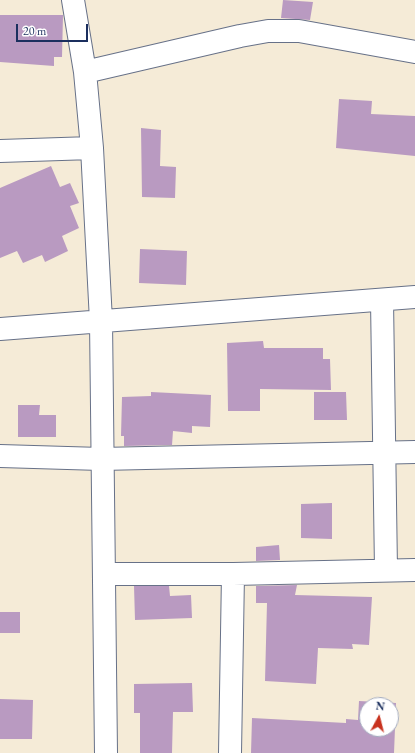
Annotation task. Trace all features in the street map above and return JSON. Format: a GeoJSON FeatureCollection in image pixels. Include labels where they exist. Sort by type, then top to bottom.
{"type":"FeatureCollection","features":[{"type":"Feature","properties":{"kind":"street"},"geometry":{"type":"LineString","coordinates":[[74,0],[85,72],[92,148],[101,321],[106,753]]}},
{"type":"Feature","properties":{"kind":"street"},"geometry":{"type":"LineString","coordinates":[[85,72],[240,36],[268,31],[299,31],[415,52]]}},
{"type":"Feature","properties":{"kind":"street"},"geometry":{"type":"LineString","coordinates":[[0,151],[92,148]]}},
{"type":"Feature","properties":{"kind":"street"},"geometry":{"type":"LineString","coordinates":[[0,329],[415,297]]}},
{"type":"Feature","properties":{"kind":"street"},"geometry":{"type":"LineString","coordinates":[[382,300],[386,570]]}},
{"type":"Feature","properties":{"kind":"street"},"geometry":{"type":"LineString","coordinates":[[0,456],[102,459],[415,452]]}},
{"type":"Feature","properties":{"kind":"street"},"geometry":{"type":"LineString","coordinates":[[104,574],[233,574],[415,570]]}},
{"type":"Feature","properties":{"kind":"street"},"geometry":{"type":"LineString","coordinates":[[230,753],[233,574]]}},
{"type":"Feature","properties":{"kind":"building"},"geometry":{"type":"Polygon","coordinates":[[[283,0],[313,2],[310,20],[281,18],[283,0]]]}},
{"type":"Feature","properties":{"kind":"building"},"geometry":{"type":"Polygon","coordinates":[[[0,15],[63,15],[62,57],[54,57],[54,66],[0,62],[0,15]]]}},
{"type":"Feature","properties":{"kind":"building"},"geometry":{"type":"Polygon","coordinates":[[[339,99],[372,101],[371,114],[415,116],[415,156],[336,148],[339,99]]]}},
{"type":"Feature","properties":{"kind":"building"},"geometry":{"type":"Polygon","coordinates":[[[141,128],[161,130],[160,166],[176,167],[175,198],[142,197],[141,128]]]}},
{"type":"Feature","properties":{"kind":"building"},"geometry":{"type":"Polygon","coordinates":[[[51,166],[60,187],[70,183],[79,203],[70,206],[79,228],[62,236],[68,251],[45,262],[42,255],[23,263],[17,251],[0,258],[0,188],[51,166]]]}},
{"type":"Feature","properties":{"kind":"building"},"geometry":{"type":"Polygon","coordinates":[[[140,249],[187,251],[186,285],[139,283],[140,249]]]}},
{"type":"Feature","properties":{"kind":"building"},"geometry":{"type":"Polygon","coordinates":[[[263,341],[264,348],[323,348],[323,359],[330,359],[331,390],[260,389],[260,411],[228,411],[227,343],[263,341]]]}},
{"type":"Feature","properties":{"kind":"building"},"geometry":{"type":"Polygon","coordinates":[[[151,392],[211,395],[210,427],[192,426],[192,433],[173,431],[172,445],[124,446],[124,436],[121,436],[122,397],[151,396],[151,392]]]}},
{"type":"Feature","properties":{"kind":"building"},"geometry":{"type":"Polygon","coordinates":[[[314,392],[346,392],[347,420],[314,420],[314,392]]]}},
{"type":"Feature","properties":{"kind":"building"},"geometry":{"type":"Polygon","coordinates":[[[18,405],[40,405],[39,415],[56,415],[56,437],[18,437],[18,405]]]}},
{"type":"Feature","properties":{"kind":"building"},"geometry":{"type":"Polygon","coordinates":[[[332,503],[332,539],[301,538],[301,504],[332,503]]]}},
{"type":"Feature","properties":{"kind":"building"},"geometry":{"type":"Polygon","coordinates":[[[279,545],[280,560],[256,561],[256,547],[279,545]]]}},
{"type":"Feature","properties":{"kind":"building"},"geometry":{"type":"Polygon","coordinates":[[[297,585],[295,595],[372,597],[369,645],[352,644],[353,649],[318,648],[316,684],[265,681],[267,603],[256,603],[256,586],[297,585]]]}},
{"type":"Feature","properties":{"kind":"building"},"geometry":{"type":"Polygon","coordinates":[[[134,586],[169,586],[170,596],[191,595],[192,618],[135,620],[134,586]]]}},
{"type":"Feature","properties":{"kind":"building"},"geometry":{"type":"Polygon","coordinates":[[[0,612],[20,612],[20,633],[0,633],[0,612]]]}},
{"type":"Feature","properties":{"kind":"building"},"geometry":{"type":"Polygon","coordinates":[[[192,683],[193,712],[173,712],[172,753],[140,753],[140,713],[134,713],[134,684],[192,683]]]}},
{"type":"Feature","properties":{"kind":"building"},"geometry":{"type":"Polygon","coordinates":[[[0,699],[33,700],[32,739],[0,739],[0,699]]]}},
{"type":"Feature","properties":{"kind":"building"},"geometry":{"type":"Polygon","coordinates":[[[359,701],[359,737],[395,737],[394,753],[251,753],[252,718],[346,723],[346,719],[358,720],[359,701]]]}}]}
